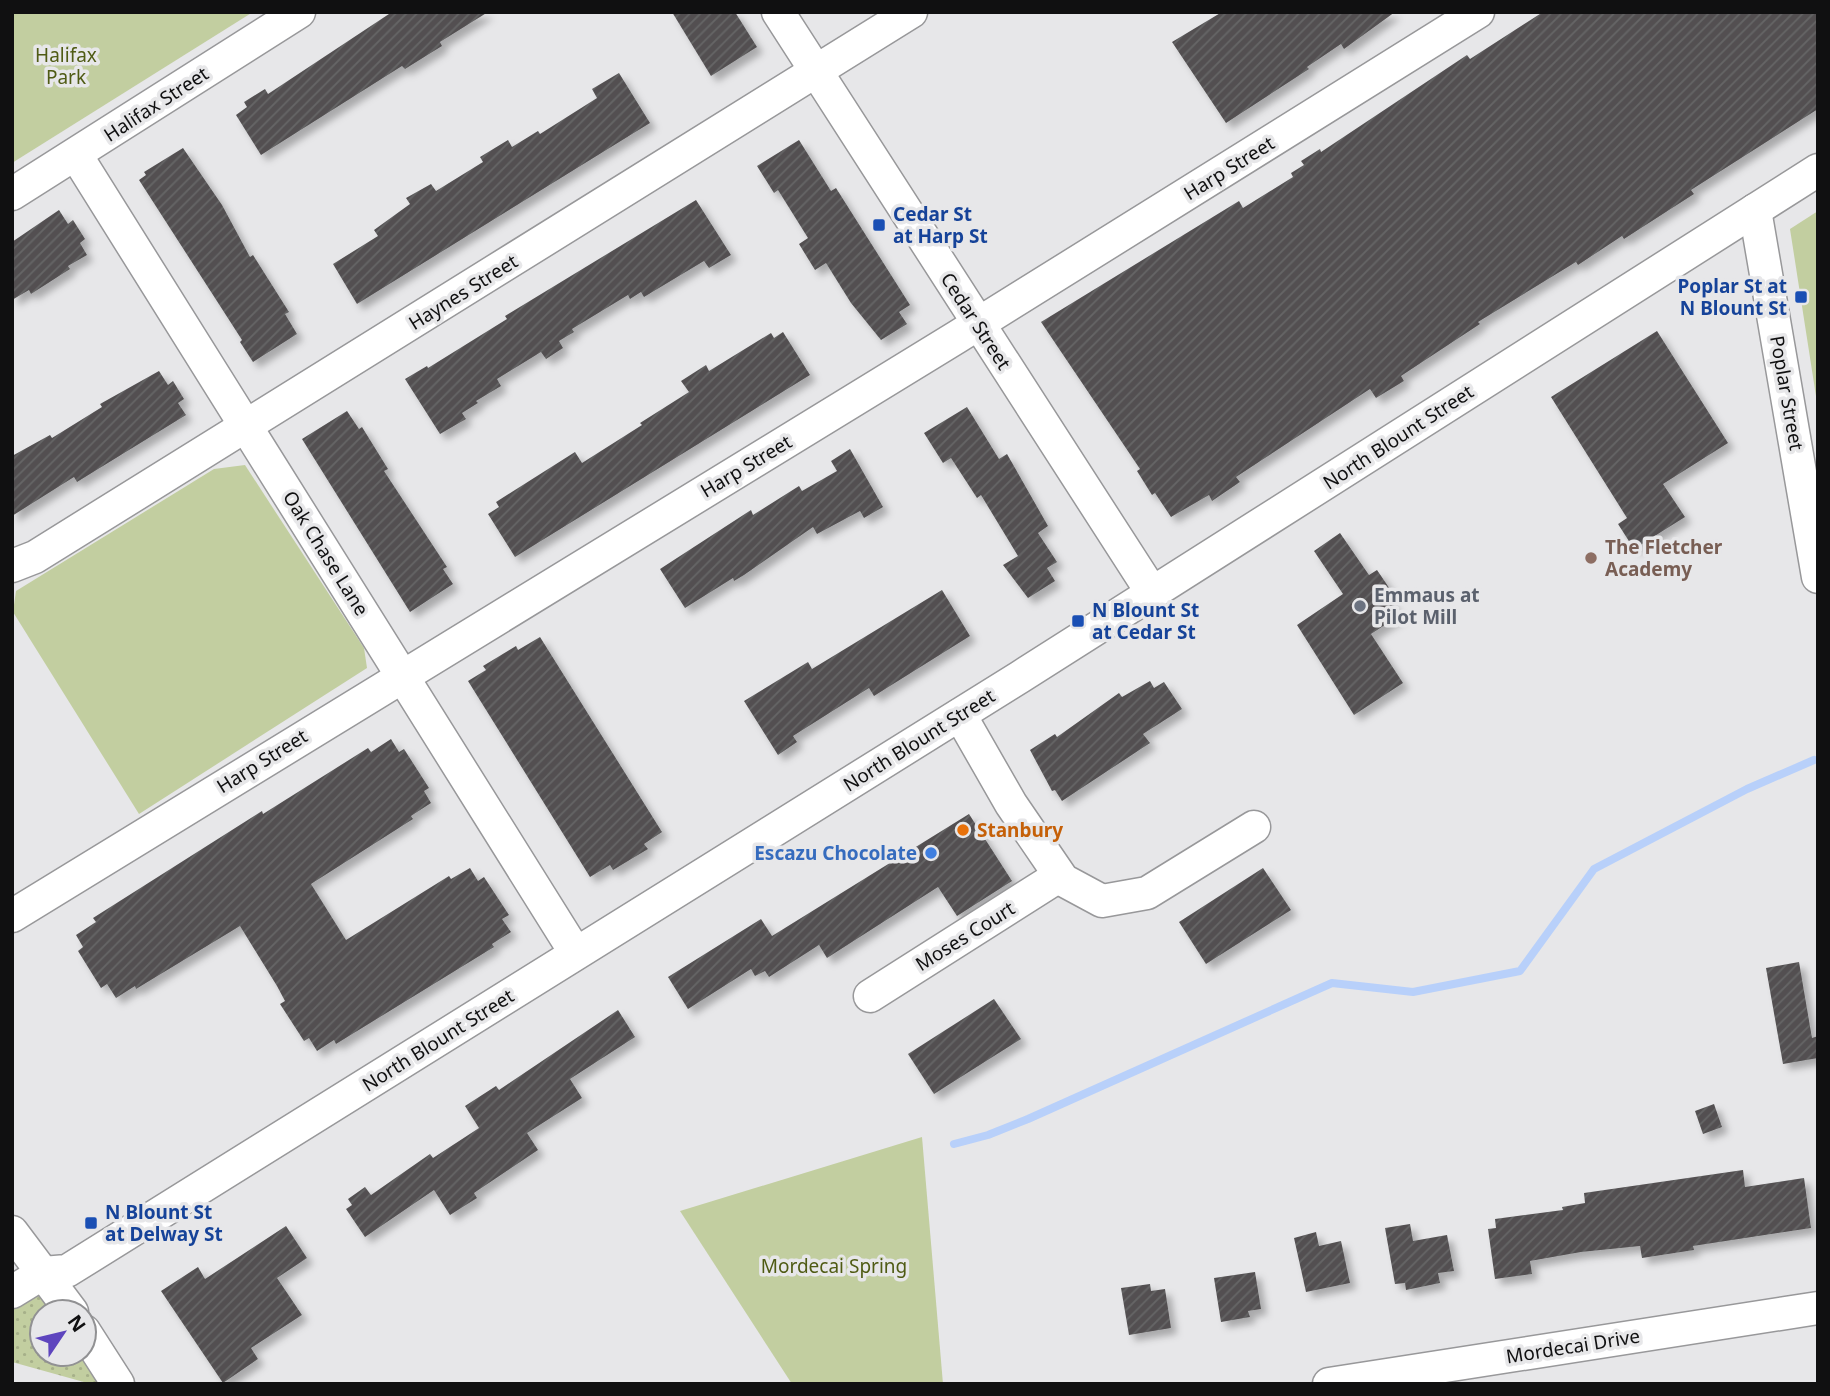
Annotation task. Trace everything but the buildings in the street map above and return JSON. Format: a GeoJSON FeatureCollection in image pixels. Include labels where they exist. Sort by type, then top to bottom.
{"type":"FeatureCollection","features":[{"type":"Feature","properties":{"kind":"street","name":"Halifax Street"},"geometry":{"type":"LineString","coordinates":[[12,194],[299,12]]}},
{"type":"Feature","properties":{"kind":"street","name":"Cedar Street"},"geometry":{"type":"LineString","coordinates":[[778,12],[1153,594]]}},
{"type":"Feature","properties":{"kind":"street","name":"Haynes Street"},"geometry":{"type":"LineString","coordinates":[[12,566],[35,557],[911,12]]}},
{"type":"Feature","properties":{"kind":"street","name":"Harp Street"},"geometry":{"type":"LineString","coordinates":[[12,916],[978,324],[1478,12]]}},
{"type":"Feature","properties":{"kind":"street","name":"Oak Chase Lane"},"geometry":{"type":"LineString","coordinates":[[76,155],[575,952]]}},
{"type":"Feature","properties":{"kind":"street","name":"North Blount Street"},"geometry":{"type":"LineString","coordinates":[[12,1292],[43,1273],[67,1271],[1153,594],[1818,170]]}},
{"type":"Feature","properties":{"kind":"street","name":"Poplar Street"},"geometry":{"type":"LineString","coordinates":[[1755,210],[1818,577]]}},
{"type":"Feature","properties":{"kind":"street"},"geometry":{"type":"LineString","coordinates":[[960,715],[1011,804],[1059,876],[1102,901],[1147,893],[1254,827]]}},
{"type":"Feature","properties":{"kind":"street","name":"Moses Court"},"geometry":{"type":"LineString","coordinates":[[870,996],[1059,876]]}},
{"type":"Feature","properties":{"kind":"street"},"geometry":{"type":"LineString","coordinates":[[12,1232],[62,1298]]}},
{"type":"Feature","properties":{"kind":"street","name":"Mordecai Drive"},"geometry":{"type":"LineString","coordinates":[[1329,1384],[1372,1380],[1818,1308]]}},
{"type":"Feature","properties":{"kind":"street"},"geometry":{"type":"LineString","coordinates":[[98,1353],[118,1384]]}},
{"type":"Feature","properties":{"kind":"green space","name":"Halifax Park"},"geometry":{"type":"Polygon","coordinates":[[[12,12],[253,12],[12,163],[12,12]]]}},
{"type":"Feature","properties":{"kind":"green space"},"geometry":{"type":"Polygon","coordinates":[[[1818,211],[1818,409],[1790,229],[1818,211]]]}},
{"type":"Feature","properties":{"kind":"green space"},"geometry":{"type":"Polygon","coordinates":[[[245,465],[364,648],[367,668],[139,814],[13,612],[16,591],[214,469],[245,465]]]}},
{"type":"Feature","properties":{"kind":"green space","name":"Mordecai Spring"},"geometry":{"type":"Polygon","coordinates":[[[922,1137],[943,1384],[792,1384],[680,1211],[922,1137]]]}},
{"type":"Feature","properties":{"kind":"green space"},"geometry":{"type":"Polygon","coordinates":[[[40,1292],[48,1298],[28,1298],[28,1366],[12,1362],[12,1300],[40,1292]]]}},
{"type":"Feature","properties":{"kind":"green space"},"geometry":{"type":"Polygon","coordinates":[[[34,1368],[97,1368],[111,1384],[91,1384],[34,1368]]]}},
{"type":"Feature","properties":{"kind":"waterway"},"geometry":{"type":"LineString","coordinates":[[954,1144],[988,1135],[1028,1119],[1332,983],[1413,992],[1520,971],[1594,869],[1747,789],[1814,760]]}},
{"type":"Feature","properties":{"kind":"place","name":"Cedar St at Harp St"},"geometry":{"type":"Point","coordinates":[879,225]}},
{"type":"Feature","properties":{"kind":"place","name":"Poplar St at N Blount St"},"geometry":{"type":"Point","coordinates":[1801,297]}},
{"type":"Feature","properties":{"kind":"place","name":"The Fletcher Academy"},"geometry":{"type":"Point","coordinates":[1591,558]}},
{"type":"Feature","properties":{"kind":"place","name":"Emmaus at Pilot Mill"},"geometry":{"type":"Point","coordinates":[1360,606]}},
{"type":"Feature","properties":{"kind":"place","name":"N Blount St at Cedar St"},"geometry":{"type":"Point","coordinates":[1078,621]}},
{"type":"Feature","properties":{"kind":"place","name":"Stanbury"},"geometry":{"type":"Point","coordinates":[963,830]}},
{"type":"Feature","properties":{"kind":"place","name":"Escazu Chocolate"},"geometry":{"type":"Point","coordinates":[931,853]}},
{"type":"Feature","properties":{"kind":"place","name":"N Blount St at Delway St"},"geometry":{"type":"Point","coordinates":[91,1223]}}]}
